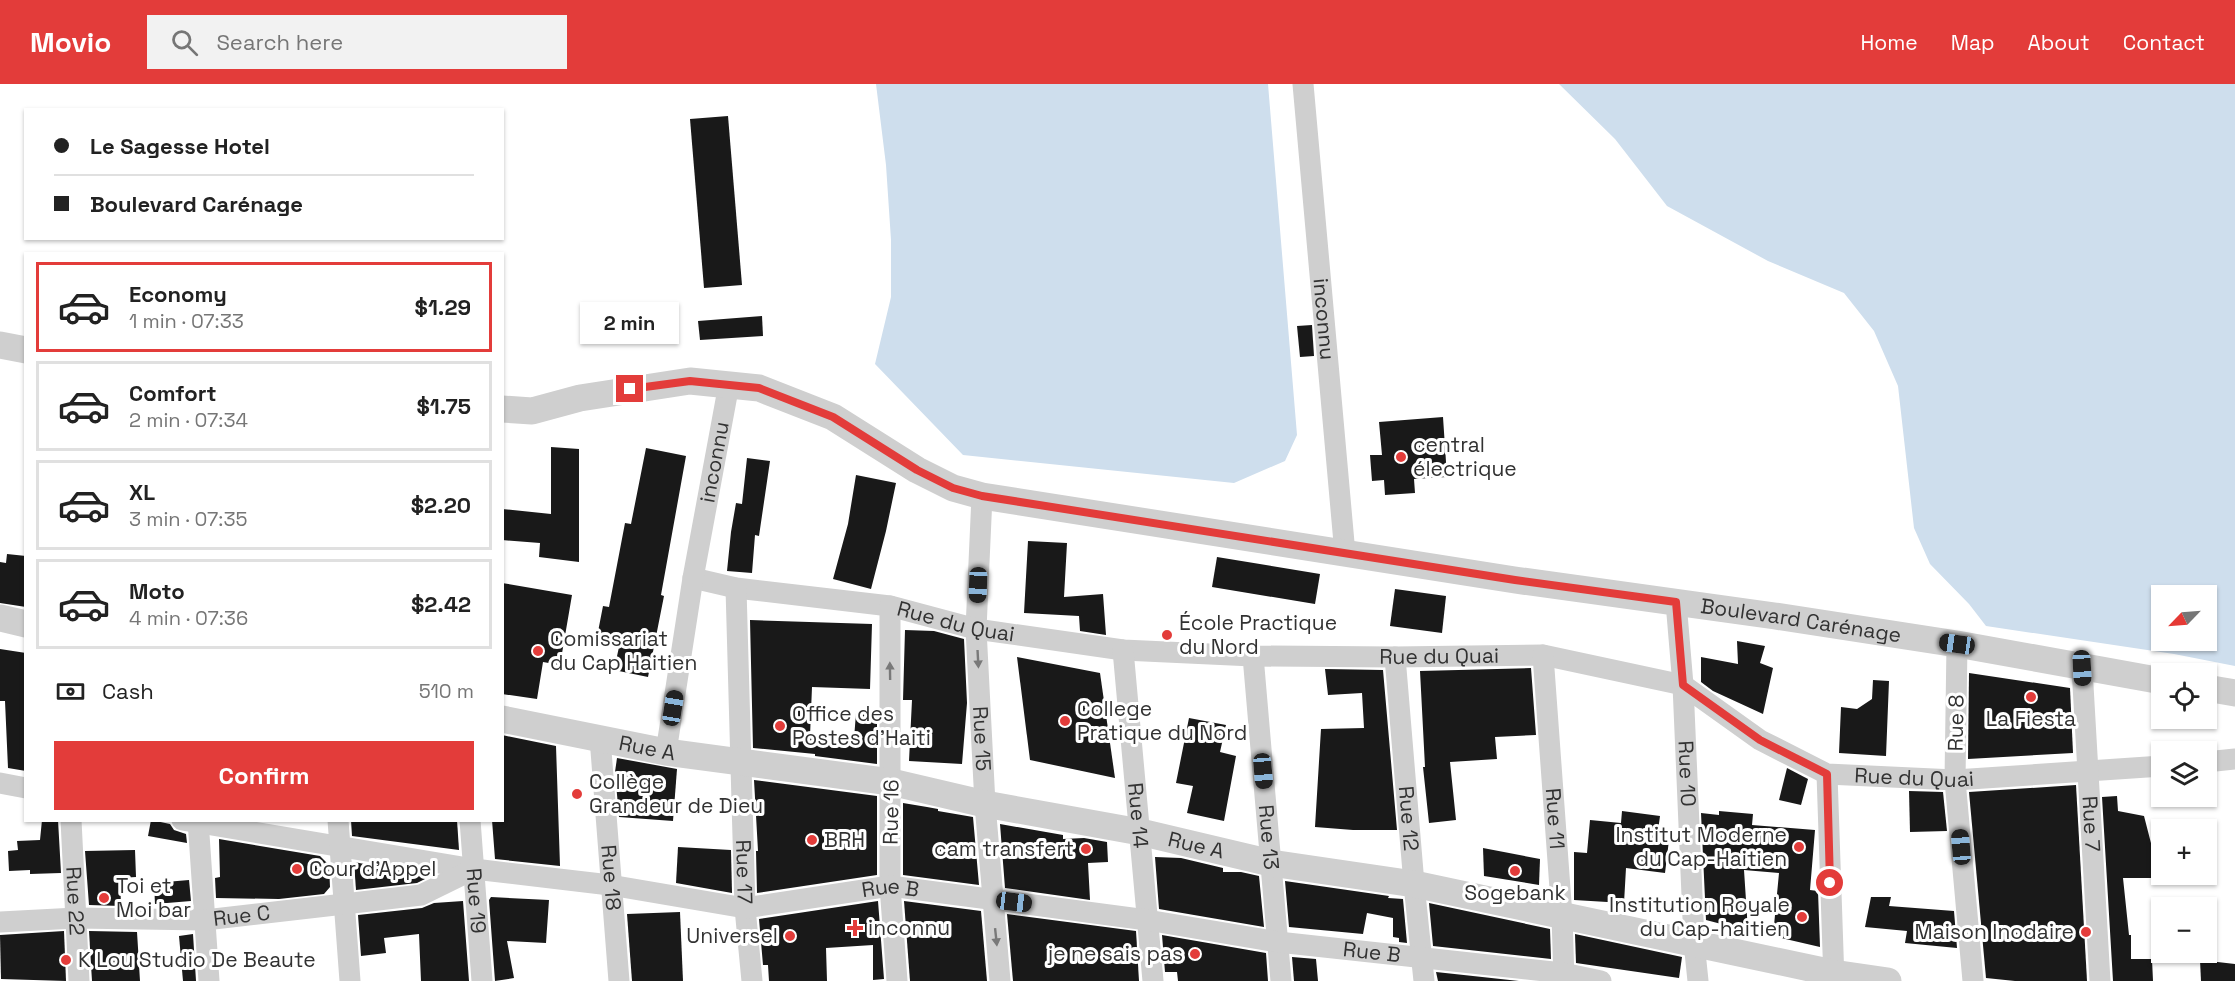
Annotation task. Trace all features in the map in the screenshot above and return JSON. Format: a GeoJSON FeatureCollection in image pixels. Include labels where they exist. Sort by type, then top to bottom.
{"type":"FeatureCollection","features":[{"type":"Feature","properties":{"kind":"street","name":"inconnu"},"geometry":{"type":"LineString","coordinates":[[1303,84],[1345,554]]}},
{"type":"Feature","properties":{"kind":"street"},"geometry":{"type":"LineString","coordinates":[[0,345],[24,350]]}},
{"type":"Feature","properties":{"kind":"street","name":"Boulevard Carénage"},"geometry":{"type":"LineString","coordinates":[[504,409],[532,411],[580,398],[690,381],[759,388],[833,417],[917,470],[953,488],[982,496],[1515,580],[1957,644],[2151,679]]}},
{"type":"Feature","properties":{"kind":"street","name":"inconnu"},"geometry":{"type":"LineString","coordinates":[[666,752],[693,578],[729,384]]}},
{"type":"Feature","properties":{"kind":"street","name":"Rue 15"},"geometry":{"type":"LineString","coordinates":[[982,496],[976,629],[985,804],[1000,981]]}},
{"type":"Feature","properties":{"kind":"street","name":"Rue du Quai"},"geometry":{"type":"LineString","coordinates":[[693,578],[736,588],[890,606],[976,629],[1123,650],[1253,656],[1544,655],[1683,685],[1760,740],[1827,774],[1955,780],[2151,766]]}},
{"type":"Feature","properties":{"kind":"street"},"geometry":{"type":"LineString","coordinates":[[736,588],[740,761]]}},
{"type":"Feature","properties":{"kind":"street","name":"Rue 10"},"geometry":{"type":"LineString","coordinates":[[1676,602],[1683,685],[1694,942],[1698,981]]}},
{"type":"Feature","properties":{"kind":"street","name":"Rue 16"},"geometry":{"type":"LineString","coordinates":[[890,606],[890,886],[897,981]]}},
{"type":"Feature","properties":{"kind":"street"},"geometry":{"type":"LineString","coordinates":[[0,618],[24,624]]}},
{"type":"Feature","properties":{"kind":"street","name":"Rue 8"},"geometry":{"type":"LineString","coordinates":[[1957,644],[1955,780],[1973,981]]}},
{"type":"Feature","properties":{"kind":"street","name":"Rue 14"},"geometry":{"type":"LineString","coordinates":[[1123,650],[1153,981]]}},
{"type":"Feature","properties":{"kind":"street","name":"Rue 11"},"geometry":{"type":"LineString","coordinates":[[1544,655],[1564,977]]}},
{"type":"Feature","properties":{"kind":"street","name":"Rue 13"},"geometry":{"type":"LineString","coordinates":[[1253,656],[1281,981]]}},
{"type":"Feature","properties":{"kind":"street","name":"Rue 12"},"geometry":{"type":"LineString","coordinates":[[1395,657],[1424,981]]}},
{"type":"Feature","properties":{"kind":"street","name":"Rue 7"},"geometry":{"type":"LineString","coordinates":[[2082,668],[2100,981]]}},
{"type":"Feature","properties":{"kind":"street"},"geometry":{"type":"LineString","coordinates":[[2217,690],[2235,693]]}},
{"type":"Feature","properties":{"kind":"street","name":"Rue A"},"geometry":{"type":"LineString","coordinates":[[504,719],[666,752],[891,782],[985,804],[1140,832],[1271,863],[1414,884],[1694,942],[1834,977],[1888,981]]}},
{"type":"Feature","properties":{"kind":"street","name":"Rue 18"},"geometry":{"type":"LineString","coordinates":[[600,738],[619,981]]}},
{"type":"Feature","properties":{"kind":"street"},"geometry":{"type":"LineString","coordinates":[[2217,761],[2235,759]]}},
{"type":"Feature","properties":{"kind":"street","name":"Rue 17"},"geometry":{"type":"LineString","coordinates":[[740,761],[745,908],[752,981]]}},
{"type":"Feature","properties":{"kind":"street"},"geometry":{"type":"LineString","coordinates":[[1827,774],[1834,977]]}},
{"type":"Feature","properties":{"kind":"street"},"geometry":{"type":"LineString","coordinates":[[0,783],[24,788]]}},
{"type":"Feature","properties":{"kind":"street","name":"Rue 22"},"geometry":{"type":"LineString","coordinates":[[71,822],[79,981]]}},
{"type":"Feature","properties":{"kind":"street"},"geometry":{"type":"LineString","coordinates":[[193,822],[205,920],[209,981]]}},
{"type":"Feature","properties":{"kind":"street","name":"Rue B"},"geometry":{"type":"LineString","coordinates":[[193,822],[474,869],[610,885],[745,908],[890,886],[1148,920],[1278,942],[1421,956],[1601,981]]}},
{"type":"Feature","properties":{"kind":"street"},"geometry":{"type":"LineString","coordinates":[[338,822],[350,981]]}},
{"type":"Feature","properties":{"kind":"street","name":"Rue 19"},"geometry":{"type":"LineString","coordinates":[[470,822],[482,981]]}},
{"type":"Feature","properties":{"kind":"street","name":"Rue C"},"geometry":{"type":"LineString","coordinates":[[0,922],[76,918],[205,920],[421,895],[474,869]]}},
{"type":"Feature","properties":{"kind":"water"},"geometry":{"type":"Polygon","coordinates":[[[876,84],[1268,84],[1297,435],[1285,461],[1234,483],[963,455],[875,364],[891,297],[891,240],[886,165],[876,84]]]}},
{"type":"Feature","properties":{"kind":"water"},"geometry":{"type":"Polygon","coordinates":[[[1559,84],[2235,84],[2235,666],[2154,651],[2217,651],[2217,585],[2151,585],[2151,651],[1986,626],[1969,604],[1930,564],[1914,528],[1898,386],[1874,331],[1844,293],[1768,261],[1667,206],[1615,139],[1559,84]]]}},
{"type":"Feature","properties":{"kind":"building"},"geometry":{"type":"Polygon","coordinates":[[[728,116],[742,285],[704,288],[690,119],[728,116]]]}},
{"type":"Feature","properties":{"kind":"building"},"geometry":{"type":"Polygon","coordinates":[[[762,316],[763,336],[700,340],[698,321],[762,316]]]}},
{"type":"Feature","properties":{"kind":"building"},"geometry":{"type":"Polygon","coordinates":[[[1312,325],[1314,356],[1300,357],[1297,326],[1312,325]]]}},
{"type":"Feature","properties":{"kind":"building"},"geometry":{"type":"Polygon","coordinates":[[[1443,417],[1447,477],[1414,479],[1415,493],[1385,495],[1384,480],[1372,481],[1370,455],[1382,455],[1379,422],[1443,417]]]}},
{"type":"Feature","properties":{"kind":"building"},"geometry":{"type":"Polygon","coordinates":[[[551,447],[579,449],[579,562],[539,557],[540,543],[504,540],[504,509],[551,514],[551,447]]]}},
{"type":"Feature","properties":{"kind":"building"},"geometry":{"type":"Polygon","coordinates":[[[646,448],[686,456],[661,595],[664,596],[648,677],[614,670],[619,647],[596,642],[603,606],[609,607],[625,523],[631,524],[646,448]]]}},
{"type":"Feature","properties":{"kind":"building"},"geometry":{"type":"Polygon","coordinates":[[[747,458],[770,461],[759,536],[755,535],[752,573],[727,571],[736,503],[742,504],[747,458]]]}},
{"type":"Feature","properties":{"kind":"building"},"geometry":{"type":"Polygon","coordinates":[[[856,475],[896,483],[871,589],[833,579],[848,524],[856,475]]]}},
{"type":"Feature","properties":{"kind":"building"},"geometry":{"type":"Polygon","coordinates":[[[1028,541],[1067,543],[1064,597],[1103,594],[1106,635],[1080,631],[1079,616],[1024,613],[1028,541]]]}},
{"type":"Feature","properties":{"kind":"building"},"geometry":{"type":"Polygon","coordinates":[[[7,554],[24,556],[24,607],[0,603],[0,562],[6,563],[7,554]]]}},
{"type":"Feature","properties":{"kind":"building"},"geometry":{"type":"Polygon","coordinates":[[[1217,557],[1320,574],[1315,604],[1212,587],[1217,557]]]}},
{"type":"Feature","properties":{"kind":"building"},"geometry":{"type":"Polygon","coordinates":[[[504,583],[572,595],[560,665],[543,662],[537,699],[504,694],[504,583]]]}},
{"type":"Feature","properties":{"kind":"building"},"geometry":{"type":"Polygon","coordinates":[[[1395,589],[1446,596],[1442,633],[1390,626],[1395,589]]]}},
{"type":"Feature","properties":{"kind":"building"},"geometry":{"type":"Polygon","coordinates":[[[750,620],[872,624],[870,689],[812,687],[810,736],[854,739],[856,713],[877,714],[877,764],[815,756],[815,754],[753,748],[750,620]]]}},
{"type":"Feature","properties":{"kind":"building"},"geometry":{"type":"Polygon","coordinates":[[[905,630],[934,631],[964,639],[967,703],[962,764],[909,761],[912,700],[903,700],[905,630]]]}},
{"type":"Feature","properties":{"kind":"building"},"geometry":{"type":"Polygon","coordinates":[[[1737,641],[1765,646],[1760,663],[1773,668],[1763,714],[1713,691],[1701,682],[1701,657],[1738,664],[1737,641]]]}},
{"type":"Feature","properties":{"kind":"building"},"geometry":{"type":"Polygon","coordinates":[[[0,649],[24,653],[24,771],[8,768],[5,701],[0,701],[0,649]]]}},
{"type":"Feature","properties":{"kind":"building"},"geometry":{"type":"Polygon","coordinates":[[[1017,657],[1100,673],[1115,778],[1030,760],[1017,657]]]}},
{"type":"Feature","properties":{"kind":"building"},"geometry":{"type":"Polygon","coordinates":[[[1531,668],[1536,735],[1495,737],[1497,759],[1450,762],[1456,820],[1429,823],[1423,767],[1425,767],[1420,671],[1531,668]]]}},
{"type":"Feature","properties":{"kind":"building"},"geometry":{"type":"Polygon","coordinates":[[[1325,669],[1383,670],[1397,830],[1315,827],[1321,729],[1364,728],[1362,693],[1328,695],[1325,669]]]}},
{"type":"Feature","properties":{"kind":"building"},"geometry":{"type":"Polygon","coordinates":[[[1969,673],[2070,688],[2073,753],[1968,759],[1969,673]]]}},
{"type":"Feature","properties":{"kind":"building"},"geometry":{"type":"Polygon","coordinates":[[[1873,680],[1889,681],[1886,756],[1839,753],[1841,707],[1857,709],[1872,699],[1873,680]]]}},
{"type":"Feature","properties":{"kind":"building"},"geometry":{"type":"Polygon","coordinates":[[[1189,718],[1226,725],[1220,752],[1236,756],[1224,821],[1187,813],[1193,786],[1176,783],[1189,718]]]}},
{"type":"Feature","properties":{"kind":"building"},"geometry":{"type":"Polygon","coordinates":[[[504,735],[556,746],[560,866],[495,859],[492,822],[504,822],[504,735]]]}},
{"type":"Feature","properties":{"kind":"building"},"geometry":{"type":"Polygon","coordinates":[[[617,758],[677,769],[673,821],[619,817],[615,772],[617,758]]]}},
{"type":"Feature","properties":{"kind":"building"},"geometry":{"type":"Polygon","coordinates":[[[1787,768],[1808,779],[1801,805],[1779,800],[1787,768]]]}},
{"type":"Feature","properties":{"kind":"building"},"geometry":{"type":"Polygon","coordinates":[[[754,780],[877,796],[877,875],[757,893],[756,851],[758,851],[754,780]]]}},
{"type":"Feature","properties":{"kind":"building"},"geometry":{"type":"Polygon","coordinates":[[[2076,785],[2087,981],[2015,981],[1986,978],[1969,792],[2076,785]]]}},
{"type":"Feature","properties":{"kind":"building"},"geometry":{"type":"Polygon","coordinates":[[[1909,791],[1943,792],[1947,831],[1910,832],[1909,791]]]}},
{"type":"Feature","properties":{"kind":"building"},"geometry":{"type":"Polygon","coordinates":[[[2117,796],[2118,811],[2144,816],[2151,843],[2151,878],[2123,878],[2129,935],[2131,935],[2131,959],[2151,959],[2153,981],[2113,981],[2102,797],[2117,796]]]}},
{"type":"Feature","properties":{"kind":"building"},"geometry":{"type":"Polygon","coordinates":[[[903,803],[973,817],[979,885],[903,875],[903,803]]]}},
{"type":"Feature","properties":{"kind":"building"},"geometry":{"type":"Polygon","coordinates":[[[1622,811],[1660,816],[1657,838],[1669,840],[1665,873],[1626,868],[1624,903],[1574,900],[1574,852],[1587,853],[1590,820],[1621,823],[1622,811]]]}},
{"type":"Feature","properties":{"kind":"building"},"geometry":{"type":"Polygon","coordinates":[[[1719,811],[1753,814],[1752,825],[1815,830],[1810,890],[1818,891],[1820,947],[1773,936],[1779,873],[1744,870],[1748,931],[1706,920],[1701,813],[1719,815],[1719,811]]]}},
{"type":"Feature","properties":{"kind":"building"},"geometry":{"type":"Polygon","coordinates":[[[42,822],[58,822],[61,873],[30,874],[30,870],[9,871],[8,851],[18,850],[17,841],[40,840],[42,822]]]}},
{"type":"Feature","properties":{"kind":"building"},"geometry":{"type":"Polygon","coordinates":[[[151,822],[160,822],[170,824],[174,830],[186,834],[187,843],[148,836],[151,822]]]}},
{"type":"Feature","properties":{"kind":"building"},"geometry":{"type":"Polygon","coordinates":[[[351,822],[457,822],[459,850],[352,836],[351,822]]]}},
{"type":"Feature","properties":{"kind":"building"},"geometry":{"type":"Polygon","coordinates":[[[1000,824],[1063,835],[1063,839],[1084,838],[1107,842],[1108,862],[1088,863],[1090,900],[1005,888],[1000,824]]]}},
{"type":"Feature","properties":{"kind":"building"},"geometry":{"type":"Polygon","coordinates":[[[219,839],[320,856],[329,865],[330,887],[324,894],[279,899],[216,898],[215,878],[220,877],[219,839]]]}},
{"type":"Feature","properties":{"kind":"building"},"geometry":{"type":"Polygon","coordinates":[[[678,847],[731,850],[732,893],[676,883],[678,847]]]}},
{"type":"Feature","properties":{"kind":"building"},"geometry":{"type":"Polygon","coordinates":[[[1483,848],[1540,859],[1539,885],[1484,876],[1483,848]]]}},
{"type":"Feature","properties":{"kind":"building"},"geometry":{"type":"Polygon","coordinates":[[[135,850],[136,877],[120,878],[121,906],[89,905],[85,851],[135,850]]]}},
{"type":"Feature","properties":{"kind":"building"},"geometry":{"type":"Polygon","coordinates":[[[1155,857],[1181,858],[1223,868],[1223,872],[1241,872],[1259,876],[1264,927],[1159,909],[1155,857]]]}},
{"type":"Feature","properties":{"kind":"building"},"geometry":{"type":"Polygon","coordinates":[[[354,862],[427,876],[427,878],[417,883],[356,890],[354,862]]]}},
{"type":"Feature","properties":{"kind":"building"},"geometry":{"type":"Polygon","coordinates":[[[189,880],[191,901],[155,904],[154,883],[189,880]]]}},
{"type":"Feature","properties":{"kind":"building"},"geometry":{"type":"Polygon","coordinates":[[[1285,881],[1403,899],[1407,943],[1399,942],[1399,938],[1393,937],[1393,918],[1367,913],[1363,934],[1289,927],[1285,881]]]}},
{"type":"Feature","properties":{"kind":"building"},"geometry":{"type":"Polygon","coordinates":[[[491,897],[549,900],[546,943],[507,941],[514,978],[495,981],[489,900],[491,897]]]}},
{"type":"Feature","properties":{"kind":"building"},"geometry":{"type":"Polygon","coordinates":[[[1871,897],[1891,897],[1889,906],[1954,911],[1957,948],[1905,943],[1907,931],[1865,927],[1871,897]]]}},
{"type":"Feature","properties":{"kind":"building"},"geometry":{"type":"Polygon","coordinates":[[[463,901],[469,981],[421,981],[419,934],[384,938],[386,953],[361,956],[358,915],[422,908],[434,903],[463,901]]]}},
{"type":"Feature","properties":{"kind":"building"},"geometry":{"type":"Polygon","coordinates":[[[878,901],[884,979],[873,980],[873,945],[826,948],[827,981],[769,981],[768,965],[763,965],[759,919],[878,901]]]}},
{"type":"Feature","properties":{"kind":"building"},"geometry":{"type":"Polygon","coordinates":[[[904,901],[981,911],[987,981],[910,981],[904,901]]]}},
{"type":"Feature","properties":{"kind":"building"},"geometry":{"type":"Polygon","coordinates":[[[1429,903],[1550,929],[1551,959],[1433,946],[1429,903]]]}},
{"type":"Feature","properties":{"kind":"building"},"geometry":{"type":"Polygon","coordinates":[[[680,912],[683,981],[632,981],[627,914],[680,912]]]}},
{"type":"Feature","properties":{"kind":"building"},"geometry":{"type":"Polygon","coordinates":[[[1007,914],[1136,931],[1139,981],[1013,981],[1007,914]]]}},
{"type":"Feature","properties":{"kind":"building"},"geometry":{"type":"Polygon","coordinates":[[[64,931],[66,981],[1,979],[0,935],[64,931]]]}},
{"type":"Feature","properties":{"kind":"building"},"geometry":{"type":"Polygon","coordinates":[[[89,931],[137,932],[140,981],[92,981],[89,931]]]}},
{"type":"Feature","properties":{"kind":"building"},"geometry":{"type":"Polygon","coordinates":[[[193,934],[196,981],[183,981],[179,936],[193,934]]]}},
{"type":"Feature","properties":{"kind":"building"},"geometry":{"type":"Polygon","coordinates":[[[1575,934],[1682,957],[1679,978],[1576,963],[1575,934]]]}},
{"type":"Feature","properties":{"kind":"building"},"geometry":{"type":"Polygon","coordinates":[[[1162,935],[1266,953],[1268,981],[1178,981],[1177,972],[1165,972],[1162,935]]]}},
{"type":"Feature","properties":{"kind":"building"},"geometry":{"type":"Polygon","coordinates":[[[1292,957],[1316,959],[1318,981],[1294,981],[1292,957]]]}},
{"type":"Feature","properties":{"kind":"building"},"geometry":{"type":"Polygon","coordinates":[[[2200,963],[2235,964],[2235,981],[2201,981],[2200,963]]]}},
{"type":"Feature","properties":{"kind":"building"},"geometry":{"type":"Polygon","coordinates":[[[1436,972],[1519,981],[1438,981],[1436,972]]]}},
{"type":"Feature","properties":{"kind":"place","name":"central électrique"},"geometry":{"type":"Point","coordinates":[1401,457]}},
{"type":"Feature","properties":{"kind":"place","name":"École Practique du Nord"},"geometry":{"type":"Point","coordinates":[1167,635]}},
{"type":"Feature","properties":{"kind":"place","name":"Comissariat du Cap Haitien"},"geometry":{"type":"Point","coordinates":[538,651]}},
{"type":"Feature","properties":{"kind":"place","name":"La Fiesta"},"geometry":{"type":"Point","coordinates":[2031,697]}},
{"type":"Feature","properties":{"kind":"place","name":"College Pratique du Nord"},"geometry":{"type":"Point","coordinates":[1065,721]}},
{"type":"Feature","properties":{"kind":"place","name":"Office des Postes d'Haiti"},"geometry":{"type":"Point","coordinates":[780,726]}},
{"type":"Feature","properties":{"kind":"place","name":"Collège Grandeur de Dieu"},"geometry":{"type":"Point","coordinates":[577,794]}},
{"type":"Feature","properties":{"kind":"place","name":"BRH"},"geometry":{"type":"Point","coordinates":[812,840]}},
{"type":"Feature","properties":{"kind":"place","name":"Institut Moderne du Cap-Haitien"},"geometry":{"type":"Point","coordinates":[1799,847]}},
{"type":"Feature","properties":{"kind":"place","name":"cam transfert"},"geometry":{"type":"Point","coordinates":[1086,849]}},
{"type":"Feature","properties":{"kind":"place","name":"Cour d'Appel"},"geometry":{"type":"Point","coordinates":[297,869]}},
{"type":"Feature","properties":{"kind":"place","name":"Sogebank"},"geometry":{"type":"Point","coordinates":[1515,871]}},
{"type":"Feature","properties":{"kind":"place","name":"Toi et Moi bar"},"geometry":{"type":"Point","coordinates":[104,898]}},
{"type":"Feature","properties":{"kind":"place","name":"Institution Royale du Cap-haitien"},"geometry":{"type":"Point","coordinates":[1802,917]}},
{"type":"Feature","properties":{"kind":"place","name":"inconnu"},"geometry":{"type":"Point","coordinates":[855,928]}},
{"type":"Feature","properties":{"kind":"place","name":"Maison Inodaire"},"geometry":{"type":"Point","coordinates":[2086,932]}},
{"type":"Feature","properties":{"kind":"place","name":"Universel"},"geometry":{"type":"Point","coordinates":[790,936]}},
{"type":"Feature","properties":{"kind":"place","name":"je ne sais pas"},"geometry":{"type":"Point","coordinates":[1195,954]}},
{"type":"Feature","properties":{"kind":"place","name":"K Lou Studio De Beaute"},"geometry":{"type":"Point","coordinates":[66,960]}},
{"type":"Feature","properties":{"kind":"route"},"geometry":{"type":"LineString","coordinates":[[630,389],[690,381],[759,388],[833,417],[917,470],[953,488],[982,496],[1515,580],[1676,602],[1683,685],[1760,740],[1827,774],[1830,883]]}}]}
